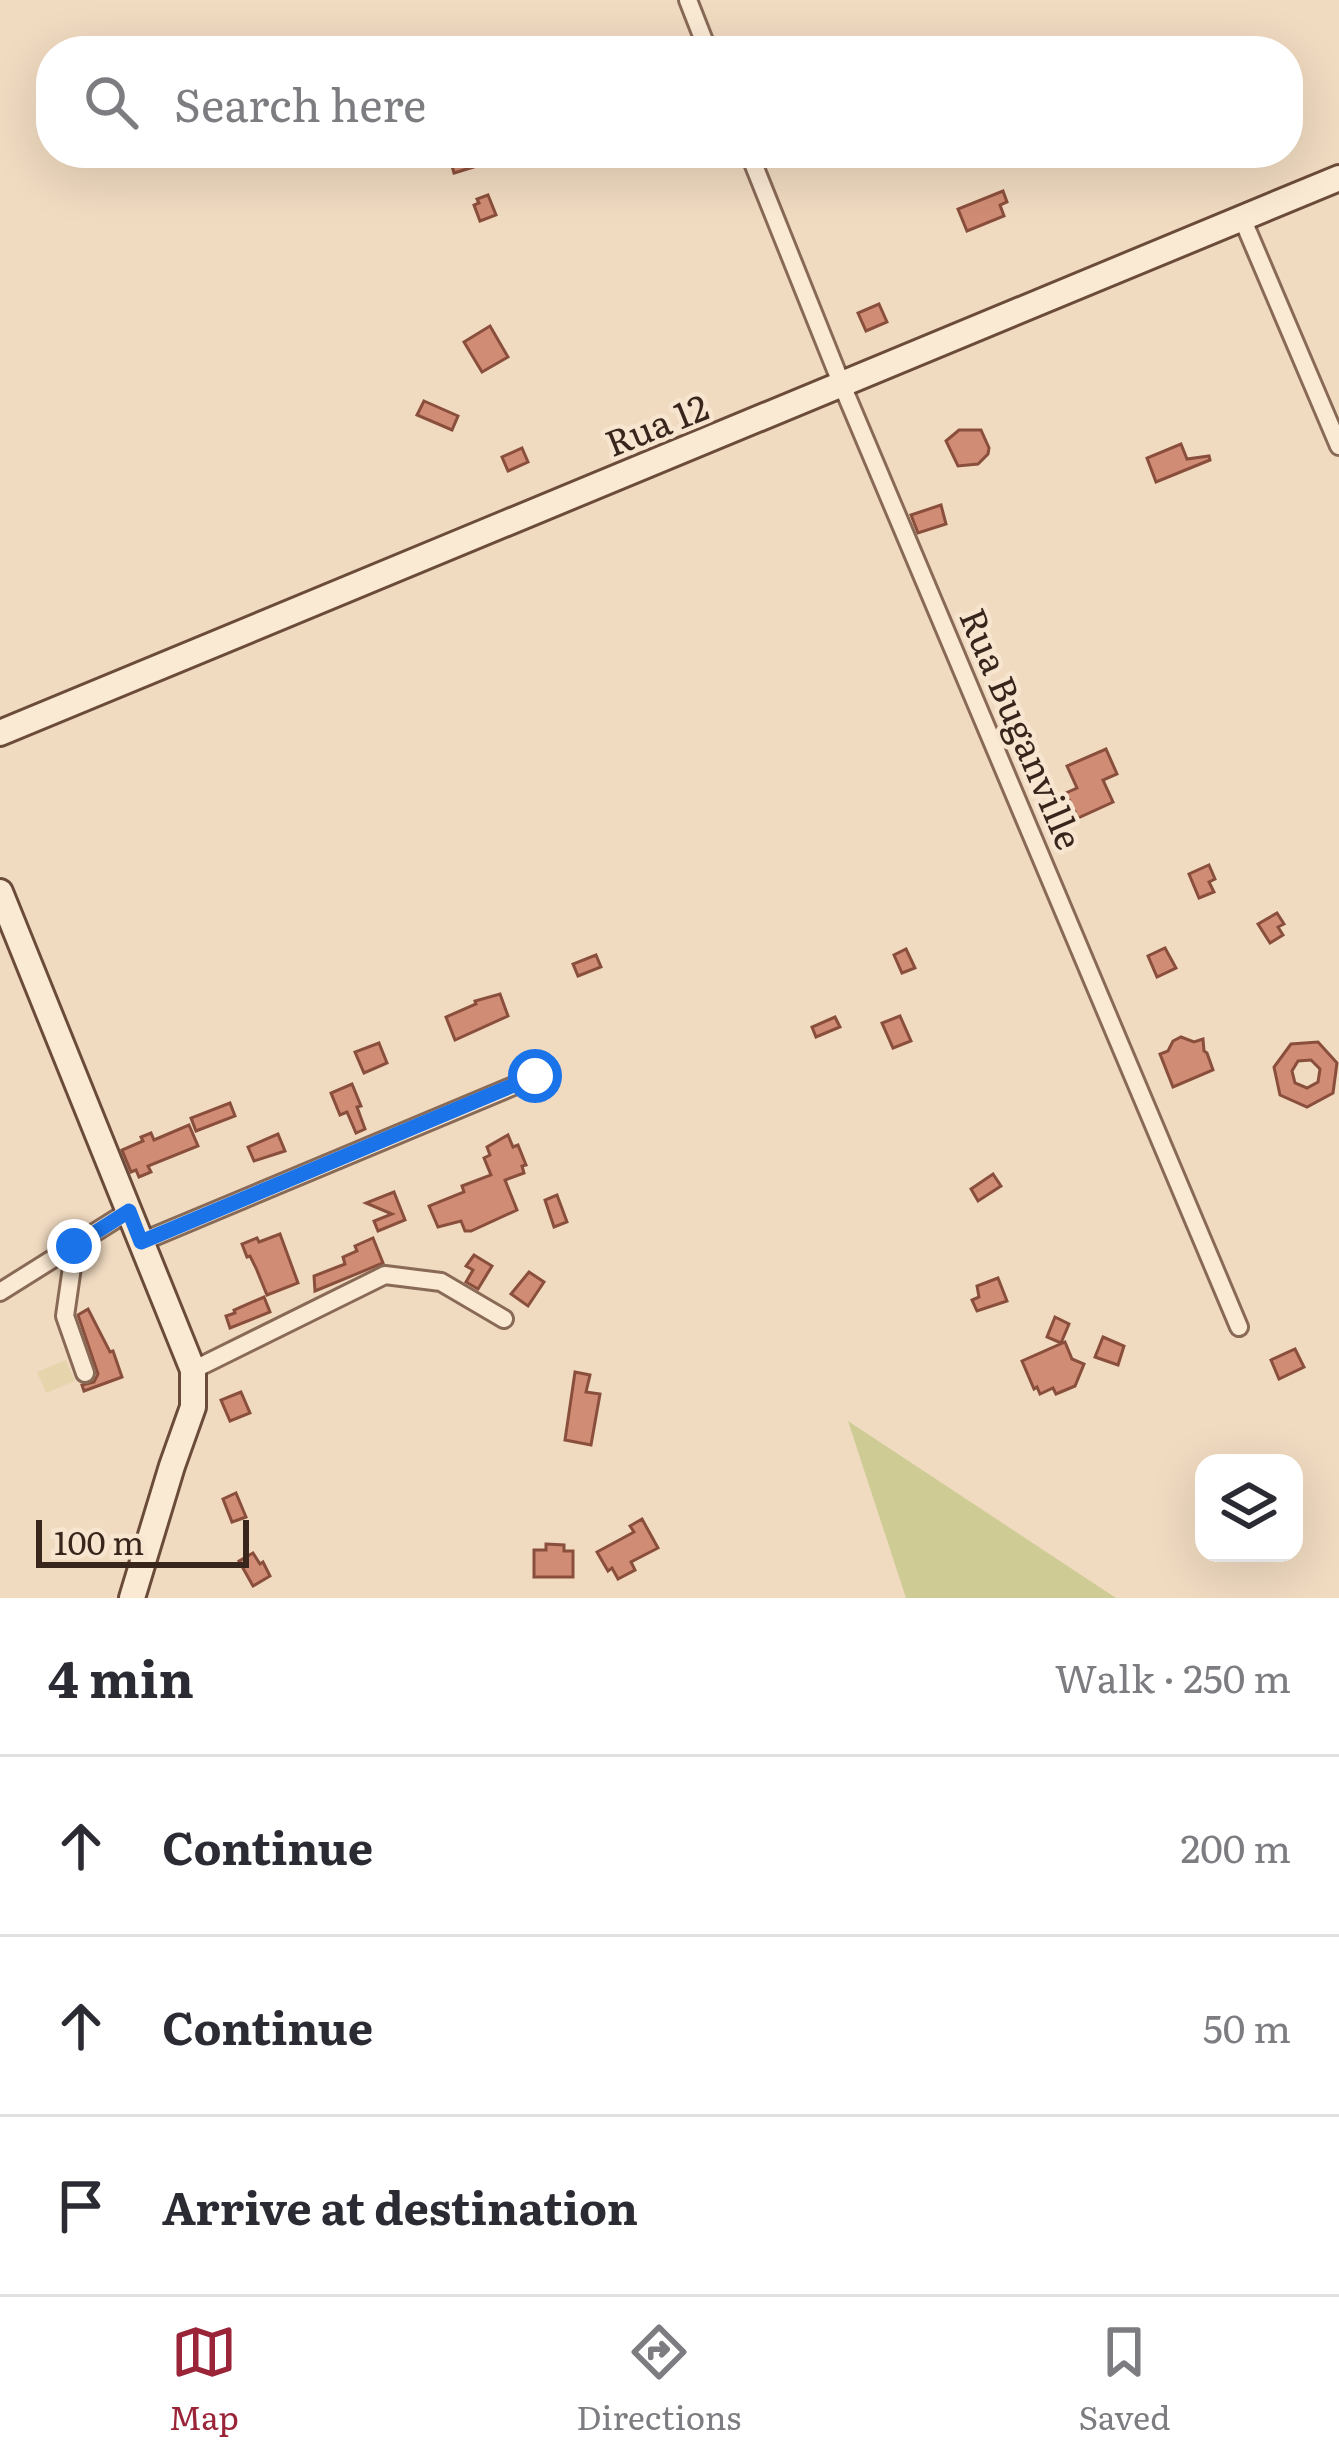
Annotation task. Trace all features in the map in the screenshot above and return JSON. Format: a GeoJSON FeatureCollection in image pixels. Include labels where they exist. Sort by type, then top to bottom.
{"type":"FeatureCollection","features":[{"type":"Feature","properties":{"kind":"street"},"geometry":{"type":"LineString","coordinates":[[688,0],[702,36]]}},
{"type":"Feature","properties":{"kind":"street","name":"Rua Buganville"},"geometry":{"type":"LineString","coordinates":[[755,168],[1239,1327]]}},
{"type":"Feature","properties":{"kind":"street","name":"Rua 12"},"geometry":{"type":"LineString","coordinates":[[0,733],[1339,178]]}},
{"type":"Feature","properties":{"kind":"street"},"geometry":{"type":"LineString","coordinates":[[1242,218],[1339,446]]}},
{"type":"Feature","properties":{"kind":"street"},"geometry":{"type":"LineString","coordinates":[[0,892],[193,1370],[193,1408],[132,1598]]}},
{"type":"Feature","properties":{"kind":"street"},"geometry":{"type":"LineString","coordinates":[[141,1242],[535,1076]]}},
{"type":"Feature","properties":{"kind":"street"},"geometry":{"type":"LineString","coordinates":[[0,1292],[129,1211]]}},
{"type":"Feature","properties":{"kind":"street"},"geometry":{"type":"LineString","coordinates":[[74,1246],[65,1316],[86,1373]]}},
{"type":"Feature","properties":{"kind":"street"},"geometry":{"type":"LineString","coordinates":[[193,1370],[385,1275],[441,1282],[504,1318]]}},
{"type":"Feature","properties":{"kind":"shaded area"},"geometry":{"type":"Polygon","coordinates":[[[66,1360],[75,1381],[46,1393],[37,1372],[66,1360]]]}},
{"type":"Feature","properties":{"kind":"shaded area"},"geometry":{"type":"Polygon","coordinates":[[[848,1421],[1116,1598],[906,1598],[848,1421]]]}},
{"type":"Feature","properties":{"kind":"building"},"geometry":{"type":"Polygon","coordinates":[[[1003,191],[1004,216],[967,231],[958,209],[1003,191]]]}},
{"type":"Feature","properties":{"kind":"building"},"geometry":{"type":"Polygon","coordinates":[[[488,195],[496,215],[480,221],[474,205],[488,195]]]}},
{"type":"Feature","properties":{"kind":"building"},"geometry":{"type":"Polygon","coordinates":[[[879,304],[887,322],[866,331],[858,313],[879,304]]]}},
{"type":"Feature","properties":{"kind":"building"},"geometry":{"type":"Polygon","coordinates":[[[490,326],[508,357],[482,372],[464,342],[490,326]]]}},
{"type":"Feature","properties":{"kind":"building"},"geometry":{"type":"Polygon","coordinates":[[[424,401],[458,416],[452,430],[417,415],[424,401]]]}},
{"type":"Feature","properties":{"kind":"building"},"geometry":{"type":"Polygon","coordinates":[[[959,430],[981,430],[989,448],[978,464],[958,466],[946,441],[959,430]]]}},
{"type":"Feature","properties":{"kind":"building"},"geometry":{"type":"Polygon","coordinates":[[[1181,444],[1187,459],[1209,456],[1210,460],[1156,482],[1147,458],[1181,444]]]}},
{"type":"Feature","properties":{"kind":"building"},"geometry":{"type":"Polygon","coordinates":[[[522,448],[528,462],[508,471],[502,457],[522,448]]]}},
{"type":"Feature","properties":{"kind":"building"},"geometry":{"type":"Polygon","coordinates":[[[941,505],[946,524],[918,533],[911,515],[941,505]]]}},
{"type":"Feature","properties":{"kind":"building"},"geometry":{"type":"Polygon","coordinates":[[[1106,749],[1117,774],[1103,780],[1113,802],[1078,818],[1066,793],[1077,788],[1067,766],[1106,749]]]}},
{"type":"Feature","properties":{"kind":"building"},"geometry":{"type":"Polygon","coordinates":[[[1209,865],[1214,892],[1199,898],[1189,874],[1209,865]]]}},
{"type":"Feature","properties":{"kind":"building"},"geometry":{"type":"Polygon","coordinates":[[[1277,913],[1284,924],[1278,927],[1283,935],[1270,943],[1258,924],[1277,913]]]}},
{"type":"Feature","properties":{"kind":"building"},"geometry":{"type":"Polygon","coordinates":[[[1165,948],[1176,968],[1157,977],[1148,956],[1165,948]]]}},
{"type":"Feature","properties":{"kind":"building"},"geometry":{"type":"Polygon","coordinates":[[[906,949],[915,968],[902,973],[894,955],[906,949]]]}},
{"type":"Feature","properties":{"kind":"building"},"geometry":{"type":"Polygon","coordinates":[[[596,955],[601,967],[578,976],[573,964],[596,955]]]}},
{"type":"Feature","properties":{"kind":"building"},"geometry":{"type":"Polygon","coordinates":[[[500,994],[508,1016],[455,1040],[446,1017],[500,994]]]}},
{"type":"Feature","properties":{"kind":"building"},"geometry":{"type":"Polygon","coordinates":[[[900,1016],[911,1041],[893,1048],[882,1023],[900,1016]]]}},
{"type":"Feature","properties":{"kind":"building"},"geometry":{"type":"Polygon","coordinates":[[[835,1017],[840,1027],[816,1037],[812,1027],[835,1017]]]}},
{"type":"Feature","properties":{"kind":"building"},"geometry":{"type":"Polygon","coordinates":[[[1181,1037],[1194,1042],[1203,1039],[1213,1070],[1173,1087],[1160,1054],[1181,1037]]]}},
{"type":"Feature","properties":{"kind":"building"},"geometry":{"type":"Polygon","coordinates":[[[1318,1042],[1337,1063],[1333,1093],[1307,1107],[1280,1095],[1274,1067],[1291,1044],[1318,1042]],[[1311,1060],[1298,1061],[1292,1071],[1295,1083],[1307,1088],[1318,1082],[1320,1069],[1311,1060]]]}},
{"type":"Feature","properties":{"kind":"building"},"geometry":{"type":"Polygon","coordinates":[[[379,1043],[387,1063],[364,1073],[355,1052],[379,1043]]]}},
{"type":"Feature","properties":{"kind":"building"},"geometry":{"type":"Polygon","coordinates":[[[352,1084],[365,1129],[356,1133],[347,1112],[340,1115],[331,1093],[352,1084]]]}},
{"type":"Feature","properties":{"kind":"building"},"geometry":{"type":"Polygon","coordinates":[[[230,1103],[235,1116],[196,1131],[191,1118],[230,1103]]]}},
{"type":"Feature","properties":{"kind":"building"},"geometry":{"type":"Polygon","coordinates":[[[189,1125],[198,1146],[148,1166],[151,1172],[139,1177],[136,1170],[131,1172],[122,1150],[151,1133],[154,1140],[189,1125]]]}},
{"type":"Feature","properties":{"kind":"building"},"geometry":{"type":"Polygon","coordinates":[[[278,1134],[285,1151],[254,1161],[248,1147],[278,1134]]]}},
{"type":"Feature","properties":{"kind":"building"},"geometry":{"type":"Polygon","coordinates":[[[508,1135],[526,1165],[522,1166],[524,1173],[505,1180],[517,1210],[471,1231],[465,1231],[461,1221],[438,1227],[429,1206],[491,1175],[484,1158],[490,1155],[487,1147],[508,1135]]]}},
{"type":"Feature","properties":{"kind":"building"},"geometry":{"type":"Polygon","coordinates":[[[993,1174],[1001,1186],[978,1201],[971,1189],[993,1174]]]}},
{"type":"Feature","properties":{"kind":"building"},"geometry":{"type":"Polygon","coordinates":[[[394,1192],[405,1220],[378,1231],[374,1221],[392,1214],[366,1203],[394,1192]]]}},
{"type":"Feature","properties":{"kind":"building"},"geometry":{"type":"Polygon","coordinates":[[[557,1195],[567,1222],[554,1227],[545,1200],[557,1195]]]}},
{"type":"Feature","properties":{"kind":"building"},"geometry":{"type":"Polygon","coordinates":[[[280,1234],[298,1283],[267,1295],[242,1244],[280,1234]]]}},
{"type":"Feature","properties":{"kind":"building"},"geometry":{"type":"Polygon","coordinates":[[[373,1238],[383,1263],[315,1291],[314,1276],[345,1264],[343,1257],[373,1238]]]}},
{"type":"Feature","properties":{"kind":"building"},"geometry":{"type":"Polygon","coordinates":[[[474,1255],[492,1266],[478,1289],[466,1282],[473,1270],[466,1266],[474,1255]]]}},
{"type":"Feature","properties":{"kind":"building"},"geometry":{"type":"Polygon","coordinates":[[[529,1272],[544,1282],[528,1306],[511,1294],[529,1272]]]}},
{"type":"Feature","properties":{"kind":"building"},"geometry":{"type":"Polygon","coordinates":[[[998,1278],[1007,1301],[977,1311],[972,1300],[979,1297],[977,1286],[998,1278]]]}},
{"type":"Feature","properties":{"kind":"building"},"geometry":{"type":"Polygon","coordinates":[[[264,1297],[270,1312],[230,1328],[226,1316],[264,1297]]]}},
{"type":"Feature","properties":{"kind":"building"},"geometry":{"type":"Polygon","coordinates":[[[88,1309],[122,1377],[84,1391],[82,1385],[94,1382],[98,1374],[78,1315],[88,1309]]]}},
{"type":"Feature","properties":{"kind":"building"},"geometry":{"type":"Polygon","coordinates":[[[1055,1317],[1069,1324],[1061,1343],[1047,1337],[1055,1317]]]}},
{"type":"Feature","properties":{"kind":"building"},"geometry":{"type":"Polygon","coordinates":[[[1103,1337],[1124,1346],[1118,1365],[1095,1357],[1103,1337]]]}},
{"type":"Feature","properties":{"kind":"building"},"geometry":{"type":"Polygon","coordinates":[[[1065,1342],[1072,1359],[1084,1364],[1075,1386],[1040,1394],[1022,1361],[1065,1342]]]}},
{"type":"Feature","properties":{"kind":"building"},"geometry":{"type":"Polygon","coordinates":[[[1295,1349],[1304,1367],[1279,1379],[1271,1360],[1295,1349]]]}},
{"type":"Feature","properties":{"kind":"building"},"geometry":{"type":"Polygon","coordinates":[[[575,1372],[590,1375],[586,1392],[600,1394],[591,1445],[565,1440],[575,1372]]]}},
{"type":"Feature","properties":{"kind":"building"},"geometry":{"type":"Polygon","coordinates":[[[241,1392],[250,1413],[230,1421],[221,1400],[241,1392]]]}},
{"type":"Feature","properties":{"kind":"building"},"geometry":{"type":"Polygon","coordinates":[[[236,1493],[246,1517],[232,1522],[223,1499],[236,1493]]]}},
{"type":"Feature","properties":{"kind":"building"},"geometry":{"type":"Polygon","coordinates":[[[642,1519],[658,1548],[631,1562],[635,1570],[618,1579],[597,1552],[634,1532],[630,1526],[642,1519]]]}},
{"type":"Feature","properties":{"kind":"building"},"geometry":{"type":"Polygon","coordinates":[[[546,1544],[573,1551],[573,1577],[534,1577],[534,1550],[546,1550],[546,1544]]]}},
{"type":"Feature","properties":{"kind":"building"},"geometry":{"type":"Polygon","coordinates":[[[253,1553],[270,1576],[253,1586],[239,1561],[253,1553]]]}},
{"type":"Feature","properties":{"kind":"route"},"geometry":{"type":"LineString","coordinates":[[74,1246],[129,1211],[141,1242],[535,1076]]}}]}
